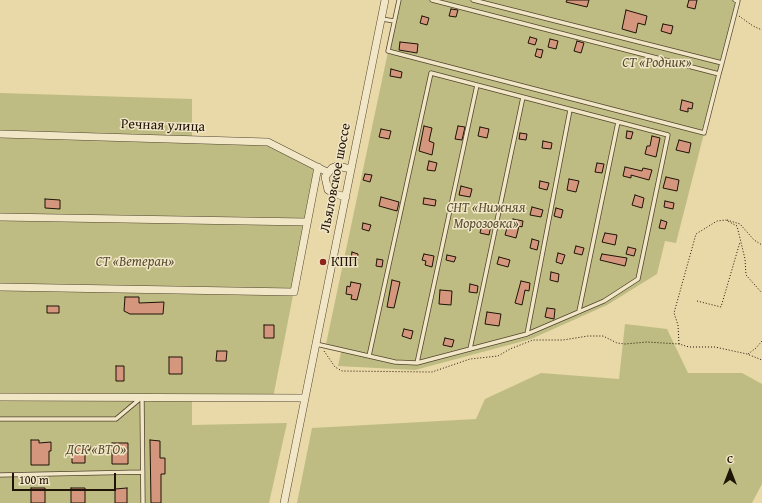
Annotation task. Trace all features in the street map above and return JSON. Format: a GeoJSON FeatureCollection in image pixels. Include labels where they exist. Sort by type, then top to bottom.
{"type":"FeatureCollection","features":[{"type":"Feature","properties":{"kind":"street","name":"Льяловское шоссе"},"geometry":{"type":"LineString","coordinates":[[284,503],[385,0]]}},
{"type":"Feature","properties":{"kind":"street","name":"Речная улица"},"geometry":{"type":"LineString","coordinates":[[0,134],[268,142],[327,172]]}},
{"type":"Feature","properties":{"kind":"street"},"geometry":{"type":"LineString","coordinates":[[346,197],[328,190],[325,182],[327,172],[336,166],[351,169]]}},
{"type":"Feature","properties":{"kind":"street"},"geometry":{"type":"LineString","coordinates":[[0,287],[294,292],[318,167]]}},
{"type":"Feature","properties":{"kind":"street"},"geometry":{"type":"LineString","coordinates":[[0,217],[308,222]]}},
{"type":"Feature","properties":{"kind":"street"},"geometry":{"type":"LineString","coordinates":[[0,398],[305,398]]}},
{"type":"Feature","properties":{"kind":"lane"},"geometry":{"type":"LineString","coordinates":[[399,0],[388,51],[704,133],[737,0]]}},
{"type":"Feature","properties":{"kind":"lane"},"geometry":{"type":"LineString","coordinates":[[432,0],[719,74]]}},
{"type":"Feature","properties":{"kind":"lane"},"geometry":{"type":"LineString","coordinates":[[473,0],[722,63]]}},
{"type":"Feature","properties":{"kind":"lane"},"geometry":{"type":"LineString","coordinates":[[382,19],[394,21]]}},
{"type":"Feature","properties":{"kind":"lane"},"geometry":{"type":"LineString","coordinates":[[316,344],[395,362],[417,363],[527,334],[604,301],[638,279],[668,135],[431,73],[369,356]]}},
{"type":"Feature","properties":{"kind":"lane"},"geometry":{"type":"LineString","coordinates":[[417,363],[477,85]]}},
{"type":"Feature","properties":{"kind":"lane"},"geometry":{"type":"LineString","coordinates":[[470,349],[523,97]]}},
{"type":"Feature","properties":{"kind":"lane"},"geometry":{"type":"LineString","coordinates":[[527,334],[570,110]]}},
{"type":"Feature","properties":{"kind":"lane"},"geometry":{"type":"LineString","coordinates":[[579,312],[618,122]]}},
{"type":"Feature","properties":{"kind":"lane"},"geometry":{"type":"LineString","coordinates":[[0,419],[116,419],[142,398]]}},
{"type":"Feature","properties":{"kind":"lane"},"geometry":{"type":"LineString","coordinates":[[142,398],[143,503]]}},
{"type":"Feature","properties":{"kind":"lane"},"geometry":{"type":"LineString","coordinates":[[0,475],[143,472]]}},
{"type":"Feature","properties":{"kind":"path"},"geometry":{"type":"LineString","coordinates":[[734,14],[742,17],[748,23],[762,30]]}},
{"type":"Feature","properties":{"kind":"path"},"geometry":{"type":"LineString","coordinates":[[679,344],[678,324],[674,313],[696,234],[717,222],[726,220],[740,224],[754,240],[762,245]]}},
{"type":"Feature","properties":{"kind":"path"},"geometry":{"type":"LineString","coordinates":[[726,220],[737,226],[745,259],[746,275],[762,293]]}},
{"type":"Feature","properties":{"kind":"path"},"geometry":{"type":"LineString","coordinates":[[697,301],[721,307],[740,241]]}},
{"type":"Feature","properties":{"kind":"path"},"geometry":{"type":"LineString","coordinates":[[316,344],[335,367],[342,371],[432,372],[470,358],[498,356],[510,349],[538,339],[563,340],[588,336],[603,336],[616,343],[626,344],[647,342],[679,344],[689,347],[715,346],[748,354],[762,360]]}},
{"type":"Feature","properties":{"kind":"path"},"geometry":{"type":"LineString","coordinates":[[748,354],[762,341]]}},
{"type":"Feature","properties":{"kind":"green space","name":"СНТ «Нижняя Морозовка»"},"geometry":{"type":"Polygon","coordinates":[[[399,0],[738,0],[676,243],[665,241],[657,274],[607,305],[531,339],[415,370],[338,366],[342,348],[326,344],[399,0]]]}},
{"type":"Feature","properties":{"kind":"green space","name":"СТ «Ветеран»"},"geometry":{"type":"Polygon","coordinates":[[[0,93],[192,99],[192,140],[268,142],[318,167],[273,398],[192,398],[192,425],[287,423],[269,503],[0,503],[0,93]]]}},
{"type":"Feature","properties":{"kind":"green space"},"geometry":{"type":"Polygon","coordinates":[[[625,324],[667,329],[688,373],[742,373],[762,384],[762,484],[752,503],[297,503],[312,428],[476,419],[485,399],[541,373],[619,379],[625,324]]]}},
{"type":"Feature","properties":{"kind":"building"},"geometry":{"type":"Polygon","coordinates":[[[567,0],[589,0],[587,7],[566,2],[567,0]]]}},
{"type":"Feature","properties":{"kind":"building"},"geometry":{"type":"Polygon","coordinates":[[[689,0],[697,0],[695,9],[687,7],[689,0]]]}},
{"type":"Feature","properties":{"kind":"building"},"geometry":{"type":"Polygon","coordinates":[[[451,9],[458,10],[456,17],[449,16],[451,9]]]}},
{"type":"Feature","properties":{"kind":"building"},"geometry":{"type":"Polygon","coordinates":[[[626,10],[647,16],[645,25],[638,23],[636,33],[622,29],[626,10]]]}},
{"type":"Feature","properties":{"kind":"building"},"geometry":{"type":"Polygon","coordinates":[[[422,16],[429,18],[427,25],[420,23],[422,16]]]}},
{"type":"Feature","properties":{"kind":"building"},"geometry":{"type":"Polygon","coordinates":[[[663,24],[673,26],[671,34],[661,31],[663,24]]]}},
{"type":"Feature","properties":{"kind":"building"},"geometry":{"type":"Polygon","coordinates":[[[530,37],[537,39],[535,45],[528,43],[530,37]]]}},
{"type":"Feature","properties":{"kind":"building"},"geometry":{"type":"Polygon","coordinates":[[[550,39],[558,41],[556,49],[548,47],[550,39]]]}},
{"type":"Feature","properties":{"kind":"building"},"geometry":{"type":"Polygon","coordinates":[[[577,41],[584,43],[581,53],[574,51],[577,41]]]}},
{"type":"Feature","properties":{"kind":"building"},"geometry":{"type":"Polygon","coordinates":[[[400,42],[418,44],[417,53],[399,50],[400,42]]]}},
{"type":"Feature","properties":{"kind":"building"},"geometry":{"type":"Polygon","coordinates":[[[537,49],[543,50],[541,58],[535,56],[537,49]]]}},
{"type":"Feature","properties":{"kind":"building"},"geometry":{"type":"Polygon","coordinates":[[[391,69],[402,72],[401,78],[390,76],[391,69]]]}},
{"type":"Feature","properties":{"kind":"building"},"geometry":{"type":"Polygon","coordinates":[[[682,100],[693,103],[692,109],[688,108],[688,112],[680,110],[682,100]]]}},
{"type":"Feature","properties":{"kind":"building"},"geometry":{"type":"Polygon","coordinates":[[[424,126],[432,128],[429,141],[434,143],[432,155],[419,151],[424,126]]]}},
{"type":"Feature","properties":{"kind":"building"},"geometry":{"type":"Polygon","coordinates":[[[458,126],[465,127],[462,140],[455,139],[458,126]]]}},
{"type":"Feature","properties":{"kind":"building"},"geometry":{"type":"Polygon","coordinates":[[[480,127],[489,129],[487,138],[478,136],[480,127]]]}},
{"type":"Feature","properties":{"kind":"building"},"geometry":{"type":"Polygon","coordinates":[[[381,129],[391,131],[389,139],[379,137],[381,129]]]}},
{"type":"Feature","properties":{"kind":"building"},"geometry":{"type":"Polygon","coordinates":[[[627,131],[633,132],[631,139],[626,138],[627,131]]]}},
{"type":"Feature","properties":{"kind":"building"},"geometry":{"type":"Polygon","coordinates":[[[520,133],[527,134],[526,140],[519,139],[520,133]]]}},
{"type":"Feature","properties":{"kind":"building"},"geometry":{"type":"Polygon","coordinates":[[[652,136],[660,138],[656,157],[645,154],[647,146],[650,146],[652,136]]]}},
{"type":"Feature","properties":{"kind":"building"},"geometry":{"type":"Polygon","coordinates":[[[679,140],[691,143],[689,153],[676,150],[679,140]]]}},
{"type":"Feature","properties":{"kind":"building"},"geometry":{"type":"Polygon","coordinates":[[[543,141],[552,143],[551,149],[542,148],[543,141]]]}},
{"type":"Feature","properties":{"kind":"building"},"geometry":{"type":"Polygon","coordinates":[[[429,161],[437,163],[435,171],[427,170],[429,161]]]}},
{"type":"Feature","properties":{"kind":"building"},"geometry":{"type":"Polygon","coordinates":[[[597,163],[604,164],[602,173],[595,172],[597,163]]]}},
{"type":"Feature","properties":{"kind":"building"},"geometry":{"type":"Polygon","coordinates":[[[625,167],[642,171],[643,168],[652,170],[649,180],[631,175],[631,178],[623,176],[625,167]]]}},
{"type":"Feature","properties":{"kind":"building"},"geometry":{"type":"Polygon","coordinates":[[[365,174],[372,175],[370,182],[363,180],[365,174]]]}},
{"type":"Feature","properties":{"kind":"building"},"geometry":{"type":"Polygon","coordinates":[[[666,177],[679,180],[677,191],[663,188],[666,177]]]}},
{"type":"Feature","properties":{"kind":"building"},"geometry":{"type":"Polygon","coordinates":[[[569,179],[579,181],[576,192],[567,190],[569,179]]]}},
{"type":"Feature","properties":{"kind":"building"},"geometry":{"type":"Polygon","coordinates":[[[540,181],[549,183],[547,190],[539,188],[540,181]]]}},
{"type":"Feature","properties":{"kind":"building"},"geometry":{"type":"Polygon","coordinates":[[[461,186],[472,189],[470,197],[459,195],[461,186]]]}},
{"type":"Feature","properties":{"kind":"building"},"geometry":{"type":"Polygon","coordinates":[[[635,195],[644,198],[642,208],[632,205],[635,195]]]}},
{"type":"Feature","properties":{"kind":"building"},"geometry":{"type":"Polygon","coordinates":[[[381,197],[399,202],[397,211],[379,206],[381,197]]]}},
{"type":"Feature","properties":{"kind":"building"},"geometry":{"type":"Polygon","coordinates":[[[424,198],[436,200],[435,206],[423,204],[424,198]]]}},
{"type":"Feature","properties":{"kind":"building"},"geometry":{"type":"Polygon","coordinates":[[[45,199],[60,200],[60,209],[45,208],[45,199]]]}},
{"type":"Feature","properties":{"kind":"building"},"geometry":{"type":"Polygon","coordinates":[[[665,201],[674,203],[673,209],[664,207],[665,201]]]}},
{"type":"Feature","properties":{"kind":"building"},"geometry":{"type":"Polygon","coordinates":[[[532,207],[543,210],[541,217],[530,215],[532,207]]]}},
{"type":"Feature","properties":{"kind":"building"},"geometry":{"type":"Polygon","coordinates":[[[556,208],[563,210],[561,218],[554,216],[556,208]]]}},
{"type":"Feature","properties":{"kind":"building"},"geometry":{"type":"Polygon","coordinates":[[[513,219],[523,221],[522,227],[519,226],[516,238],[505,235],[507,228],[511,229],[513,219]]]}},
{"type":"Feature","properties":{"kind":"building"},"geometry":{"type":"Polygon","coordinates":[[[661,220],[667,222],[665,229],[659,228],[661,220]]]}},
{"type":"Feature","properties":{"kind":"building"},"geometry":{"type":"Polygon","coordinates":[[[363,223],[371,225],[369,231],[362,229],[363,223]]]}},
{"type":"Feature","properties":{"kind":"building"},"geometry":{"type":"Polygon","coordinates":[[[482,224],[491,225],[489,235],[480,233],[482,224]]]}},
{"type":"Feature","properties":{"kind":"building"},"geometry":{"type":"Polygon","coordinates":[[[605,233],[617,235],[615,245],[602,242],[605,233]]]}},
{"type":"Feature","properties":{"kind":"building"},"geometry":{"type":"Polygon","coordinates":[[[532,239],[539,241],[537,250],[530,248],[532,239]]]}},
{"type":"Feature","properties":{"kind":"building"},"geometry":{"type":"Polygon","coordinates":[[[576,246],[584,248],[582,255],[574,253],[576,246]]]}},
{"type":"Feature","properties":{"kind":"building"},"geometry":{"type":"Polygon","coordinates":[[[628,247],[636,249],[634,256],[626,254],[628,247]]]}},
{"type":"Feature","properties":{"kind":"building"},"geometry":{"type":"Polygon","coordinates":[[[352,252],[358,254],[357,260],[351,259],[352,252]]]}},
{"type":"Feature","properties":{"kind":"building"},"geometry":{"type":"Polygon","coordinates":[[[558,253],[565,255],[562,264],[556,262],[558,253]]]}},
{"type":"Feature","properties":{"kind":"building"},"geometry":{"type":"Polygon","coordinates":[[[424,254],[434,256],[432,267],[425,265],[426,261],[422,260],[424,254]]]}},
{"type":"Feature","properties":{"kind":"building"},"geometry":{"type":"Polygon","coordinates":[[[602,254],[627,258],[625,266],[600,260],[602,254]]]}},
{"type":"Feature","properties":{"kind":"building"},"geometry":{"type":"Polygon","coordinates":[[[447,255],[456,257],[454,262],[446,260],[447,255]]]}},
{"type":"Feature","properties":{"kind":"building"},"geometry":{"type":"Polygon","coordinates":[[[499,257],[510,260],[508,267],[497,264],[499,257]]]}},
{"type":"Feature","properties":{"kind":"building"},"geometry":{"type":"Polygon","coordinates":[[[377,259],[383,260],[382,267],[376,266],[377,259]]]}},
{"type":"Feature","properties":{"kind":"building"},"geometry":{"type":"Polygon","coordinates":[[[551,272],[559,274],[558,282],[550,280],[551,272]]]}},
{"type":"Feature","properties":{"kind":"building"},"geometry":{"type":"Polygon","coordinates":[[[392,280],[400,282],[394,308],[387,307],[392,280]]]}},
{"type":"Feature","properties":{"kind":"building"},"geometry":{"type":"Polygon","coordinates":[[[521,281],[530,283],[529,291],[525,290],[522,305],[515,303],[521,281]]]}},
{"type":"Feature","properties":{"kind":"building"},"geometry":{"type":"Polygon","coordinates":[[[351,282],[361,284],[357,300],[351,299],[352,295],[346,294],[347,286],[350,287],[351,282]]]}},
{"type":"Feature","properties":{"kind":"building"},"geometry":{"type":"Polygon","coordinates":[[[470,284],[478,286],[477,293],[469,292],[470,284]]]}},
{"type":"Feature","properties":{"kind":"building"},"geometry":{"type":"Polygon","coordinates":[[[440,290],[452,291],[451,305],[439,304],[440,290]]]}},
{"type":"Feature","properties":{"kind":"building"},"geometry":{"type":"Polygon","coordinates":[[[125,297],[139,297],[139,303],[164,302],[163,314],[130,314],[124,311],[125,297]]]}},
{"type":"Feature","properties":{"kind":"building"},"geometry":{"type":"Polygon","coordinates":[[[47,306],[59,306],[59,313],[47,313],[47,306]]]}},
{"type":"Feature","properties":{"kind":"building"},"geometry":{"type":"Polygon","coordinates":[[[547,308],[555,309],[554,319],[545,317],[547,308]]]}},
{"type":"Feature","properties":{"kind":"building"},"geometry":{"type":"Polygon","coordinates":[[[487,312],[501,314],[499,326],[485,324],[487,312]]]}},
{"type":"Feature","properties":{"kind":"building"},"geometry":{"type":"Polygon","coordinates":[[[264,325],[274,325],[274,338],[264,338],[264,325]]]}},
{"type":"Feature","properties":{"kind":"building"},"geometry":{"type":"Polygon","coordinates":[[[404,329],[413,331],[411,339],[402,336],[404,329]]]}},
{"type":"Feature","properties":{"kind":"building"},"geometry":{"type":"Polygon","coordinates":[[[445,338],[454,340],[452,347],[443,345],[445,338]]]}},
{"type":"Feature","properties":{"kind":"building"},"geometry":{"type":"Polygon","coordinates":[[[217,351],[227,351],[226,361],[216,361],[217,351]]]}},
{"type":"Feature","properties":{"kind":"building"},"geometry":{"type":"Polygon","coordinates":[[[169,357],[182,357],[182,374],[169,374],[169,357]]]}},
{"type":"Feature","properties":{"kind":"building"},"geometry":{"type":"Polygon","coordinates":[[[116,366],[124,366],[124,381],[116,381],[116,366]]]}},
{"type":"Feature","properties":{"kind":"building"},"geometry":{"type":"Polygon","coordinates":[[[31,440],[39,440],[39,443],[51,442],[51,451],[49,451],[49,465],[31,465],[31,440]]]}},
{"type":"Feature","properties":{"kind":"building"},"geometry":{"type":"Polygon","coordinates":[[[150,440],[160,441],[160,458],[165,458],[165,474],[161,474],[161,503],[151,503],[150,440]]]}},
{"type":"Feature","properties":{"kind":"building"},"geometry":{"type":"Polygon","coordinates":[[[112,443],[128,443],[128,464],[112,464],[112,443]]]}},
{"type":"Feature","properties":{"kind":"building"},"geometry":{"type":"Polygon","coordinates":[[[72,445],[90,445],[90,450],[85,450],[85,463],[72,463],[72,445]]]}},
{"type":"Feature","properties":{"kind":"building"},"geometry":{"type":"Polygon","coordinates":[[[31,488],[45,488],[45,503],[31,503],[31,488]]]}},
{"type":"Feature","properties":{"kind":"building"},"geometry":{"type":"Polygon","coordinates":[[[71,488],[85,488],[85,503],[71,503],[71,488]]]}},
{"type":"Feature","properties":{"kind":"building"},"geometry":{"type":"Polygon","coordinates":[[[127,488],[127,503],[115,503],[115,489],[127,488]]]}},
{"type":"Feature","properties":{"kind":"place","name":"КПП"},"geometry":{"type":"Point","coordinates":[323,262]}},
{"type":"Feature","properties":{"kind":"park label","name":"СТ «Родник»"},"geometry":{"type":"Point","coordinates":[657,63]}},
{"type":"Feature","properties":{"kind":"park label","name":"ДСК «ВТО»"},"geometry":{"type":"Point","coordinates":[96,450]}}]}
